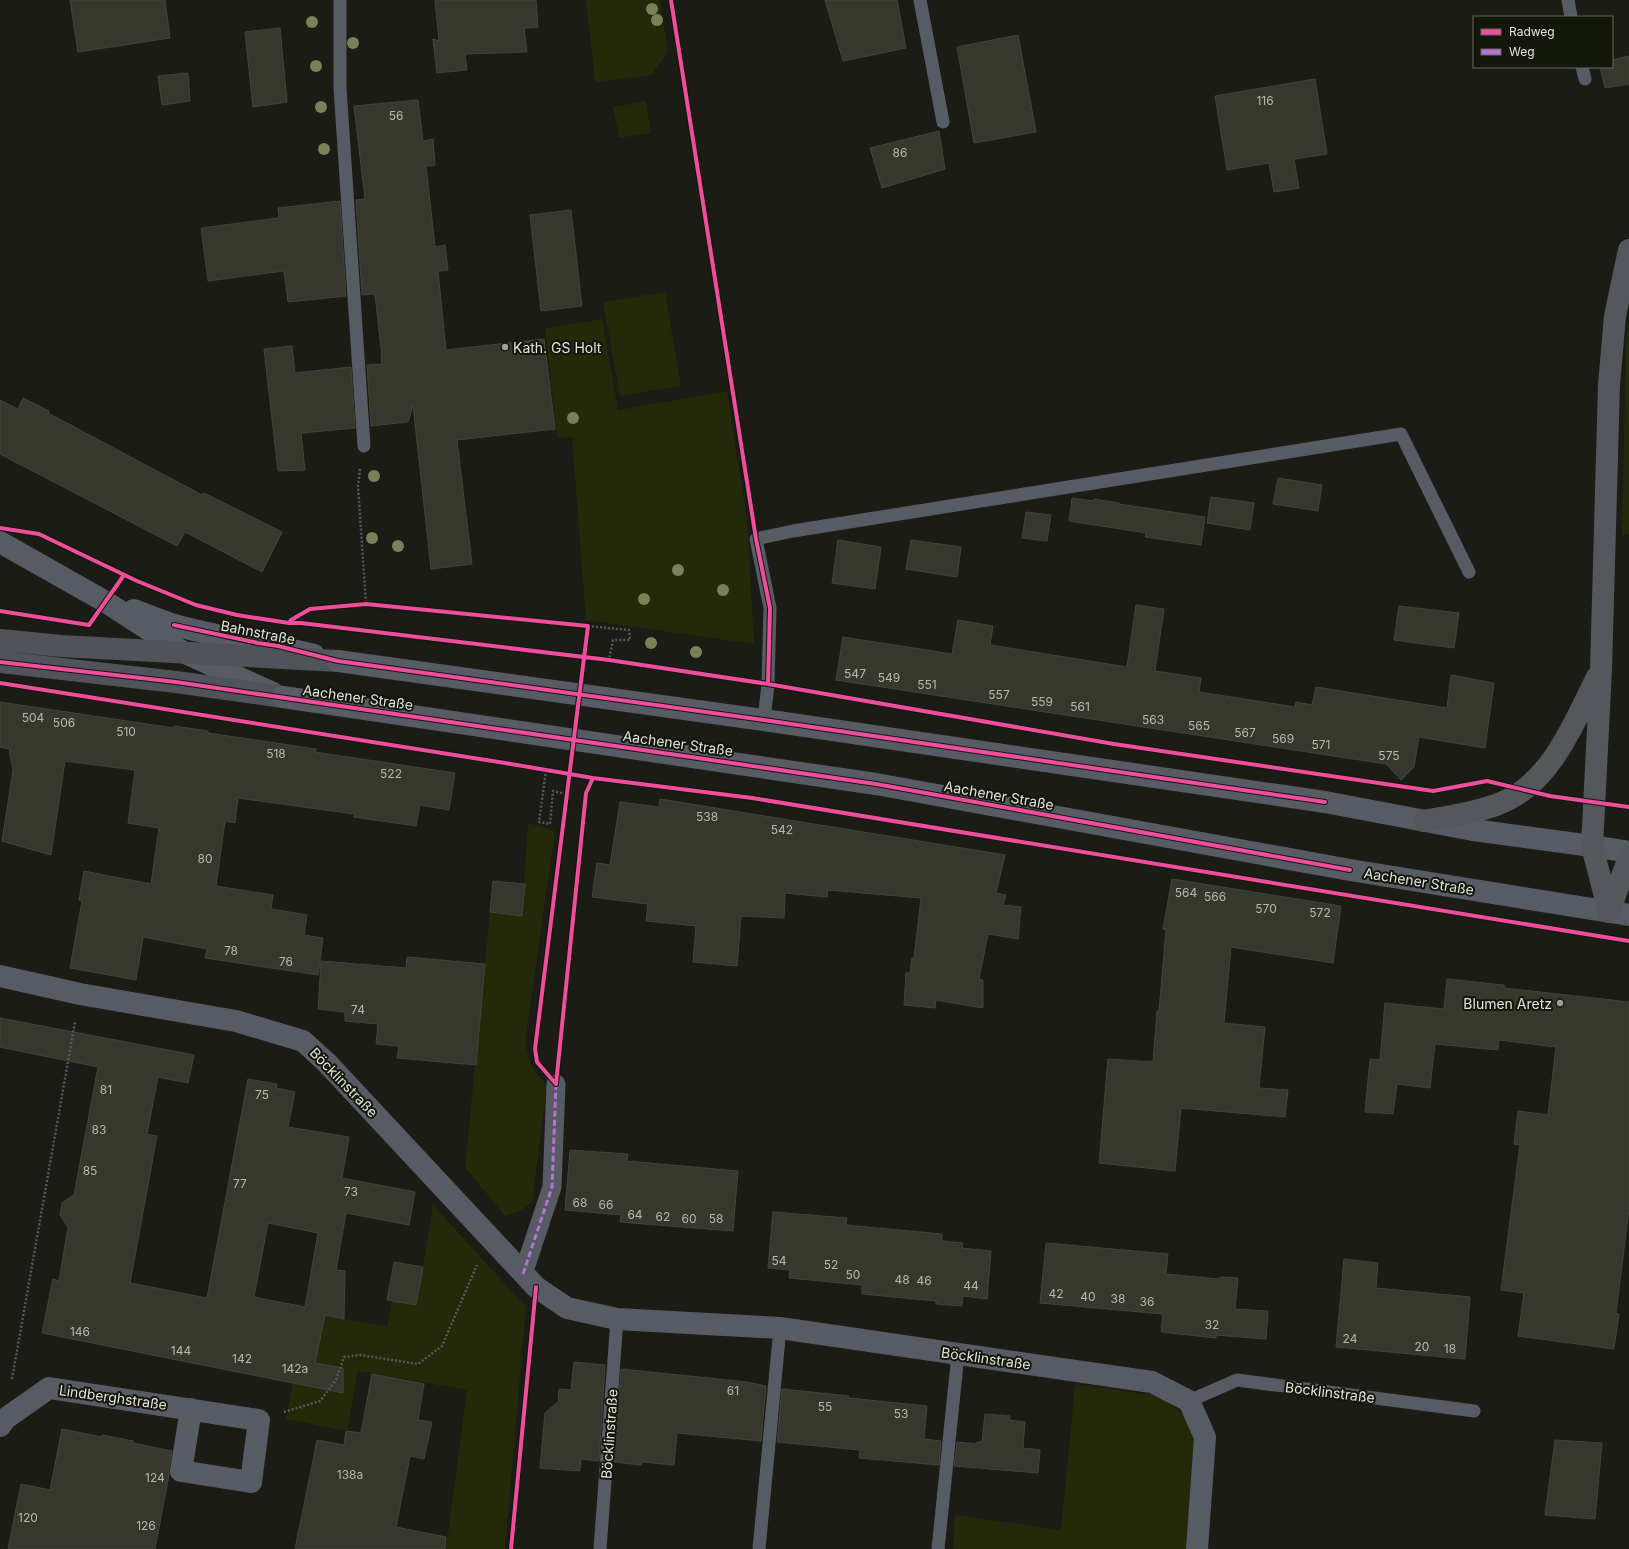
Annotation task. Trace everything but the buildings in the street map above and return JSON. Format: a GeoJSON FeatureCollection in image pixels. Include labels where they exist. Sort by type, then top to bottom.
{"type":"FeatureCollection","features":[{"type":"Feature","properties":{"kind":"highway"},"geometry":{"type":"LineString","coordinates":[[1619,913],[1592,846],[1600,670],[1609,385],[1615,316],[1629,250]]}},
{"type":"Feature","properties":{"kind":"highway"},"geometry":{"type":"LineString","coordinates":[[1424,821],[1470,813],[1502,803],[1526,789],[1545,771],[1562,744],[1600,670]]}},
{"type":"Feature","properties":{"kind":"highway"},"geometry":{"type":"LineString","coordinates":[[1619,913],[1629,857]]}},
{"type":"Feature","properties":{"kind":"main road"},"geometry":{"type":"LineString","coordinates":[[0,640],[61,646],[338,661],[764,720],[1325,802],[1473,830],[1629,852]]}},
{"type":"Feature","properties":{"kind":"main road","name":"Aachener Straße"},"geometry":{"type":"LineString","coordinates":[[0,662],[176,682],[876,784],[1350,870],[1619,913]]}},
{"type":"Feature","properties":{"kind":"street","name":"Bahnstraße"},"geometry":{"type":"LineString","coordinates":[[0,542],[106,602],[183,652],[283,697]]}},
{"type":"Feature","properties":{"kind":"street","name":"Bahnstraße"},"geometry":{"type":"LineString","coordinates":[[106,602],[134,610],[174,625],[278,646],[338,661]]}},
{"type":"Feature","properties":{"kind":"street","name":"Böcklinstraße"},"geometry":{"type":"LineString","coordinates":[[0,976],[80,994],[236,1021],[303,1041],[327,1063],[523,1274],[536,1287],[567,1308],[617,1319],[780,1328],[1152,1382],[1189,1401]]}},
{"type":"Feature","properties":{"kind":"street"},"geometry":{"type":"LineString","coordinates":[[523,1274],[552,1187],[556,1084]]}},
{"type":"Feature","properties":{"kind":"street","name":"Lindberghstraße"},"geometry":{"type":"LineString","coordinates":[[2,1422],[49,1388],[259,1420]]}},
{"type":"Feature","properties":{"kind":"street"},"geometry":{"type":"LineString","coordinates":[[1189,1401],[1205,1437],[1197,1549]]}},
{"type":"Feature","properties":{"kind":"street"},"geometry":{"type":"LineString","coordinates":[[191,1409],[181,1471],[251,1482],[259,1420]]}},
{"type":"Feature","properties":{"kind":"lane"},"geometry":{"type":"LineString","coordinates":[[340,0],[340,88],[364,446]]}},
{"type":"Feature","properties":{"kind":"lane"},"geometry":{"type":"LineString","coordinates":[[920,0],[942,122]]}},
{"type":"Feature","properties":{"kind":"lane"},"geometry":{"type":"LineString","coordinates":[[1568,0],[1571,16]]}},
{"type":"Feature","properties":{"kind":"lane"},"geometry":{"type":"LineString","coordinates":[[764,720],[768,684],[770,608],[756,540],[793,531],[1401,434],[1469,572]]}},
{"type":"Feature","properties":{"kind":"lane","name":"Böcklinstraße"},"geometry":{"type":"LineString","coordinates":[[600,1549],[617,1319]]}},
{"type":"Feature","properties":{"kind":"lane"},"geometry":{"type":"LineString","coordinates":[[759,1549],[780,1328]]}},
{"type":"Feature","properties":{"kind":"lane"},"geometry":{"type":"LineString","coordinates":[[938,1549],[958,1354]]}},
{"type":"Feature","properties":{"kind":"lane","name":"Böcklinstraße"},"geometry":{"type":"LineString","coordinates":[[1189,1401],[1237,1380],[1474,1411]]}},
{"type":"Feature","properties":{"kind":"path"},"geometry":{"type":"LineString","coordinates":[[364,446],[358,486],[366,604]]}},
{"type":"Feature","properties":{"kind":"path"},"geometry":{"type":"LineString","coordinates":[[360,604],[374,604]]}},
{"type":"Feature","properties":{"kind":"path"},"geometry":{"type":"LineString","coordinates":[[580,626],[629,630],[630,640],[613,640],[609,660]]}},
{"type":"Feature","properties":{"kind":"path"},"geometry":{"type":"LineString","coordinates":[[587,634],[588,626]]}},
{"type":"Feature","properties":{"kind":"path"},"geometry":{"type":"LineString","coordinates":[[546,770],[539,822],[550,824],[553,791],[566,794]]}},
{"type":"Feature","properties":{"kind":"path"},"geometry":{"type":"LineString","coordinates":[[565,802],[567,786]]}},
{"type":"Feature","properties":{"kind":"path"},"geometry":{"type":"LineString","coordinates":[[2,1422],[80,994]]}},
{"type":"Feature","properties":{"kind":"path"},"geometry":{"type":"LineString","coordinates":[[259,1420],[320,1401],[336,1380],[344,1357],[360,1355],[418,1364],[442,1346],[489,1236]]}},
{"type":"Feature","properties":{"kind":"green space"},"geometry":{"type":"Polygon","coordinates":[[[586,0],[660,0],[668,52],[651,75],[595,82],[586,0]]]}},
{"type":"Feature","properties":{"kind":"green space"},"geometry":{"type":"Polygon","coordinates":[[[646,101],[651,133],[619,138],[613,107],[646,101]]]}},
{"type":"Feature","properties":{"kind":"green space"},"geometry":{"type":"Polygon","coordinates":[[[665,292],[681,386],[620,396],[603,302],[665,292]]]}},
{"type":"Feature","properties":{"kind":"green space"},"geometry":{"type":"Polygon","coordinates":[[[602,319],[618,410],[727,391],[747,519],[754,644],[586,620],[572,437],[557,438],[545,328],[602,319]]]}},
{"type":"Feature","properties":{"kind":"green space"},"geometry":{"type":"Polygon","coordinates":[[[1629,324],[1629,534],[1622,536],[1626,339],[1629,324]]]}},
{"type":"Feature","properties":{"kind":"green space"},"geometry":{"type":"Polygon","coordinates":[[[528,823],[555,831],[525,1043],[532,1067],[547,1086],[532,1202],[520,1211],[505,1216],[465,1167],[490,912],[522,915],[528,823]]]}},
{"type":"Feature","properties":{"kind":"green space"},"geometry":{"type":"Polygon","coordinates":[[[433,1205],[526,1307],[505,1549],[446,1549],[467,1390],[358,1371],[347,1431],[286,1419],[293,1383],[325,1315],[387,1327],[392,1301],[423,1267],[433,1205]]]}},
{"type":"Feature","properties":{"kind":"green space"},"geometry":{"type":"Polygon","coordinates":[[[1075,1384],[1152,1395],[1165,1400],[1177,1409],[1185,1418],[1197,1440],[1188,1549],[953,1549],[955,1515],[1061,1530],[1075,1384]]]}},
{"type":"Feature","properties":{"kind":"marked path"},"geometry":{"type":"LineString","coordinates":[[523,1274],[552,1187],[556,1084]]}},
{"type":"Feature","properties":{"kind":"cycle path"},"geometry":{"type":"LineString","coordinates":[[671,0],[756,539],[770,608],[768,684]]}},
{"type":"Feature","properties":{"kind":"cycle path"},"geometry":{"type":"LineString","coordinates":[[0,528],[39,534],[137,581],[196,605],[237,615],[289,623],[301,623],[609,660],[768,684],[1114,744],[1433,791],[1487,781],[1550,796],[1629,807]]}},
{"type":"Feature","properties":{"kind":"cycle path"},"geometry":{"type":"LineString","coordinates":[[0,611],[89,625],[124,575]]}},
{"type":"Feature","properties":{"kind":"cycle path"},"geometry":{"type":"LineString","coordinates":[[289,623],[291,620],[310,609],[366,604],[588,626],[535,1049],[537,1062],[556,1084]]}},
{"type":"Feature","properties":{"kind":"cycle path"},"geometry":{"type":"LineString","coordinates":[[174,625],[278,646],[338,661],[764,720],[1325,802]]}},
{"type":"Feature","properties":{"kind":"cycle path"},"geometry":{"type":"LineString","coordinates":[[0,662],[176,682],[876,784],[1350,870]]}},
{"type":"Feature","properties":{"kind":"cycle path"},"geometry":{"type":"LineString","coordinates":[[0,683],[593,778],[752,798],[1629,941]]}},
{"type":"Feature","properties":{"kind":"cycle path"},"geometry":{"type":"LineString","coordinates":[[556,1084],[586,793],[593,778]]}},
{"type":"Feature","properties":{"kind":"cycle path"},"geometry":{"type":"LineString","coordinates":[[511,1549],[536,1287]]}},
{"type":"Feature","properties":{"kind":"place","name":"Kath. GS Holt"},"geometry":{"type":"Point","coordinates":[505,347]}},
{"type":"Feature","properties":{"kind":"place","name":"Blumen Aretz"},"geometry":{"type":"Point","coordinates":[1560,1003]}}]}
